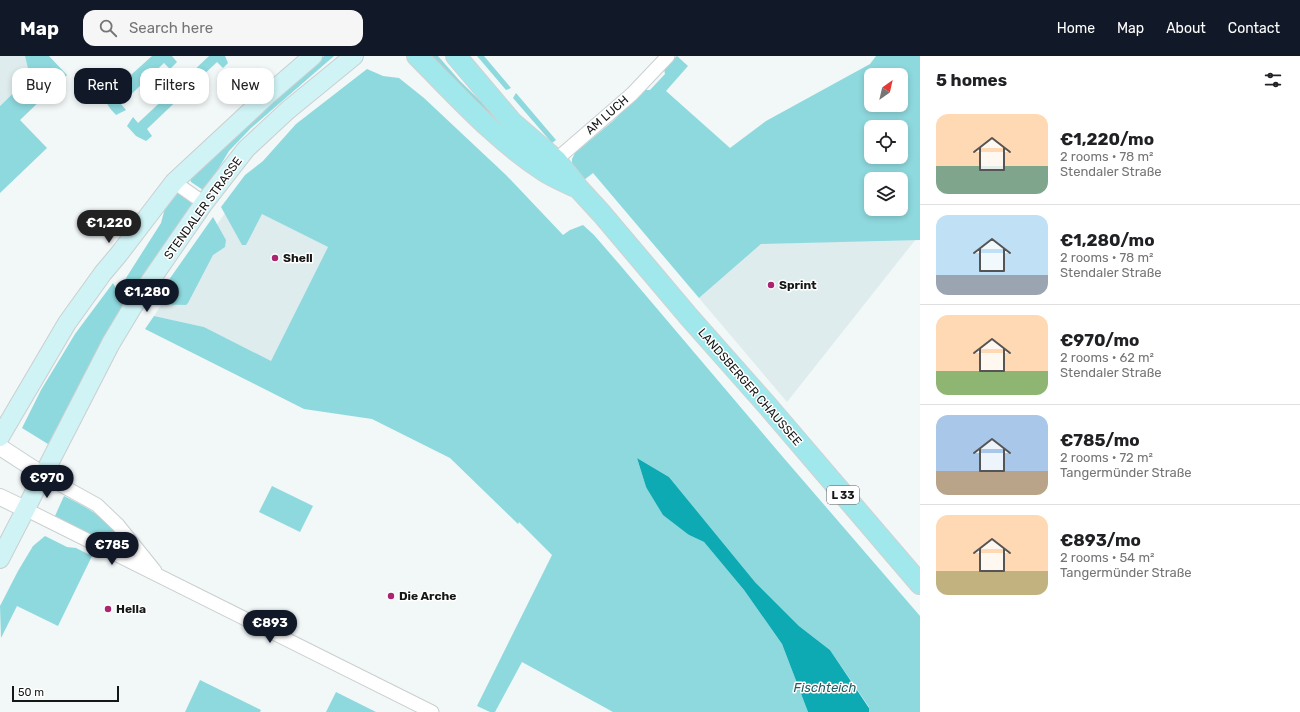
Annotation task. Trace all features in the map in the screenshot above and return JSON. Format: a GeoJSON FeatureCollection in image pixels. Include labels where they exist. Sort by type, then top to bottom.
{"type":"FeatureCollection","features":[{"type":"Feature","properties":{"kind":"main road"},"geometry":{"type":"LineString","coordinates":[[0,437],[67,323],[103,273],[174,182],[270,93],[313,56]]}},
{"type":"Feature","properties":{"kind":"main road","name":"STENDALER STRASSE"},"geometry":{"type":"LineString","coordinates":[[0,559],[110,343],[135,303],[204,203],[246,149],[288,110],[354,56]]}},
{"type":"Feature","properties":{"kind":"main road","name":"LANDSBERGER CHAUSSEE"},"geometry":{"type":"LineString","coordinates":[[416,56],[485,124],[513,148],[550,165]]}},
{"type":"Feature","properties":{"kind":"main road","name":"LANDSBERGER CHAUSSEE"},"geometry":{"type":"LineString","coordinates":[[456,56],[550,165],[580,190],[602,214],[920,584]]}},
{"type":"Feature","properties":{"kind":"street","name":"AM LUCH"},"geometry":{"type":"LineString","coordinates":[[550,165],[632,94],[668,56]]}},
{"type":"Feature","properties":{"kind":"street"},"geometry":{"type":"LineString","coordinates":[[174,182],[204,203]]}},
{"type":"Feature","properties":{"kind":"street"},"geometry":{"type":"LineString","coordinates":[[0,447],[43,475],[97,505],[118,525],[158,575]]}},
{"type":"Feature","properties":{"kind":"street"},"geometry":{"type":"LineString","coordinates":[[0,497],[432,712]]}},
{"type":"Feature","properties":{"kind":"shaded area"},"geometry":{"type":"Polygon","coordinates":[[[0,56],[25,56],[28,68],[12,68],[12,94],[0,106],[0,56]]]}},
{"type":"Feature","properties":{"kind":"shaded area"},"geometry":{"type":"Polygon","coordinates":[[[25,56],[49,56],[60,68],[28,68],[25,56]]]}},
{"type":"Feature","properties":{"kind":"shaded area"},"geometry":{"type":"Polygon","coordinates":[[[152,56],[172,56],[177,62],[171,68],[164,63],[159,68],[140,68],[140,86],[132,94],[132,74],[152,56]]]}},
{"type":"Feature","properties":{"kind":"shaded area"},"geometry":{"type":"Polygon","coordinates":[[[209,56],[225,56],[228,63],[223,68],[217,62],[209,70],[209,68],[196,68],[209,56]]]}},
{"type":"Feature","properties":{"kind":"shaded area"},"geometry":{"type":"Polygon","coordinates":[[[324,56],[334,56],[251,128],[229,151],[206,189],[203,190],[191,182],[190,179],[270,104],[274,104],[274,100],[324,56]]]}},
{"type":"Feature","properties":{"kind":"shaded area"},"geometry":{"type":"Polygon","coordinates":[[[427,56],[438,56],[460,81],[518,138],[518,142],[427,56]]]}},
{"type":"Feature","properties":{"kind":"shaded area"},"geometry":{"type":"Polygon","coordinates":[[[477,56],[484,56],[511,88],[506,90],[477,56]]]}},
{"type":"Feature","properties":{"kind":"shaded area"},"geometry":{"type":"Polygon","coordinates":[[[677,56],[688,66],[666,91],[730,148],[766,121],[870,64],[876,56],[920,56],[920,240],[761,244],[699,298],[593,173],[584,180],[572,167],[572,159],[575,153],[613,121],[644,90],[650,90],[665,74],[664,69],[677,56]]]}},
{"type":"Feature","properties":{"kind":"shaded area"},"geometry":{"type":"Polygon","coordinates":[[[367,69],[383,76],[399,78],[424,98],[506,175],[563,235],[570,230],[583,225],[594,235],[620,265],[920,616],[920,712],[869,712],[869,707],[830,650],[799,626],[755,582],[669,477],[637,458],[646,487],[689,535],[704,542],[744,590],[782,644],[808,712],[613,712],[522,662],[495,712],[490,712],[477,706],[552,555],[450,458],[372,419],[304,409],[145,329],[154,316],[204,327],[271,361],[328,247],[262,214],[246,245],[242,245],[221,207],[245,175],[263,161],[296,124],[367,69]]]}},
{"type":"Feature","properties":{"kind":"shaded area"},"geometry":{"type":"Polygon","coordinates":[[[516,93],[556,140],[552,143],[513,98],[516,93]]]}},
{"type":"Feature","properties":{"kind":"shaded area"},"geometry":{"type":"Polygon","coordinates":[[[12,94],[12,104],[37,104],[20,120],[47,148],[0,193],[0,106],[12,94]]]}},
{"type":"Feature","properties":{"kind":"shaded area"},"geometry":{"type":"Polygon","coordinates":[[[108,104],[121,104],[126,110],[116,115],[108,104]]]}},
{"type":"Feature","properties":{"kind":"shaded area"},"geometry":{"type":"Polygon","coordinates":[[[158,104],[173,104],[147,129],[152,136],[146,141],[136,136],[127,126],[133,117],[138,123],[158,104]]]}},
{"type":"Feature","properties":{"kind":"shaded area"},"geometry":{"type":"Polygon","coordinates":[[[178,193],[189,200],[193,205],[135,290],[125,283],[126,278],[161,223],[165,208],[178,193]]]}},
{"type":"Feature","properties":{"kind":"shaded area"},"geometry":{"type":"Polygon","coordinates":[[[235,200],[328,247],[271,362],[204,327],[154,316],[189,262],[235,200]]]}},
{"type":"Feature","properties":{"kind":"shaded area"},"geometry":{"type":"Polygon","coordinates":[[[213,217],[226,240],[225,247],[213,255],[188,303],[186,305],[152,304],[213,217]]]}},
{"type":"Feature","properties":{"kind":"shaded area"},"geometry":{"type":"Polygon","coordinates":[[[916,239],[787,402],[699,298],[761,244],[916,239]]]}},
{"type":"Feature","properties":{"kind":"shaded area"},"geometry":{"type":"Polygon","coordinates":[[[113,283],[125,305],[109,331],[48,444],[22,428],[41,390],[75,334],[113,283]]]}},
{"type":"Feature","properties":{"kind":"shaded area"},"geometry":{"type":"Polygon","coordinates":[[[272,486],[313,506],[300,532],[259,512],[272,486]]]}},
{"type":"Feature","properties":{"kind":"shaded area"},"geometry":{"type":"Polygon","coordinates":[[[64,496],[87,508],[106,522],[120,538],[124,547],[118,549],[55,516],[64,496]]]}},
{"type":"Feature","properties":{"kind":"shaded area"},"geometry":{"type":"Polygon","coordinates":[[[45,536],[67,547],[76,548],[92,556],[58,626],[17,606],[1,638],[0,606],[33,546],[45,536]]]}},
{"type":"Feature","properties":{"kind":"shaded area"},"geometry":{"type":"Polygon","coordinates":[[[200,680],[261,710],[260,712],[185,712],[200,680]]]}},
{"type":"Feature","properties":{"kind":"shaded area"},"geometry":{"type":"Polygon","coordinates":[[[336,692],[376,712],[326,712],[336,692]]]}},
{"type":"Feature","properties":{"kind":"water","name":"Fischteich"},"geometry":{"type":"Polygon","coordinates":[[[637,458],[669,477],[755,582],[799,626],[830,650],[869,708],[869,712],[808,712],[782,644],[744,590],[704,542],[689,535],[663,515],[646,487],[637,458]]]}},
{"type":"Feature","properties":{"kind":"place","name":"Shell"},"geometry":{"type":"Point","coordinates":[275,258]}},
{"type":"Feature","properties":{"kind":"place","name":"Sprint"},"geometry":{"type":"Point","coordinates":[771,285]}},
{"type":"Feature","properties":{"kind":"place","name":"Die Arche"},"geometry":{"type":"Point","coordinates":[391,596]}},
{"type":"Feature","properties":{"kind":"place","name":"Hella"},"geometry":{"type":"Point","coordinates":[108,609]}}]}
